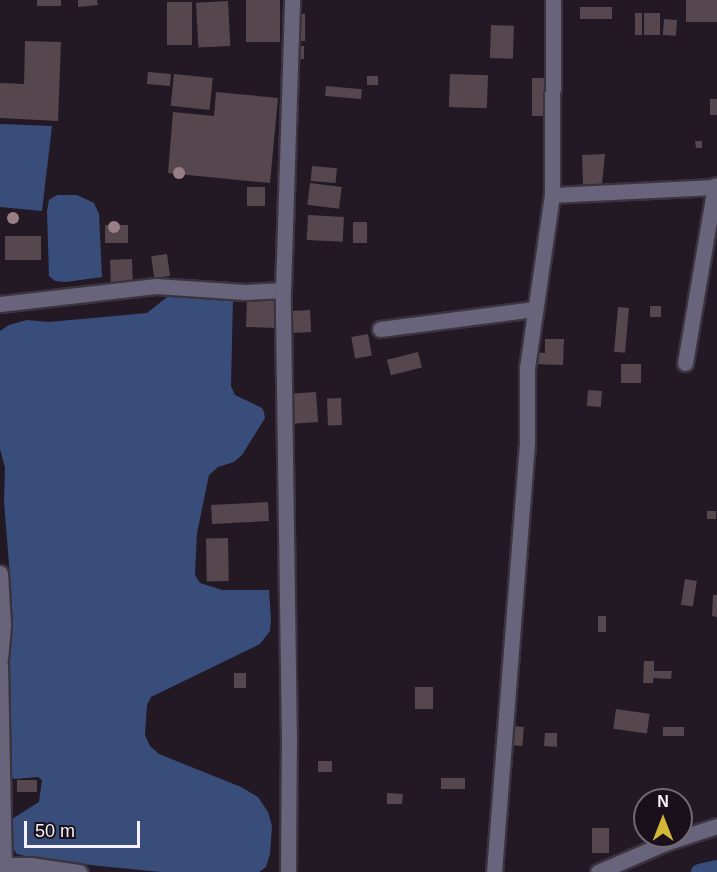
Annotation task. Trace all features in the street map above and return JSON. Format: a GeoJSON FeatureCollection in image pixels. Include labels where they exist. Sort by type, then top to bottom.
{"type":"FeatureCollection","features":[{"type":"Feature","properties":{"kind":"street"},"geometry":{"type":"LineString","coordinates":[[288,872],[289,742],[283,290],[292,0]]}},
{"type":"Feature","properties":{"kind":"street"},"geometry":{"type":"LineString","coordinates":[[494,872],[526,442],[527,368],[552,195],[553,0]]}},
{"type":"Feature","properties":{"kind":"street"},"geometry":{"type":"LineString","coordinates":[[552,195],[716,186],[685,363]]}},
{"type":"Feature","properties":{"kind":"street"},"geometry":{"type":"LineString","coordinates":[[0,304],[156,286],[244,292],[283,290]]}},
{"type":"Feature","properties":{"kind":"street"},"geometry":{"type":"LineString","coordinates":[[380,329],[535,309]]}},
{"type":"Feature","properties":{"kind":"street"},"geometry":{"type":"LineString","coordinates":[[0,573],[3,625],[0,658]]}},
{"type":"Feature","properties":{"kind":"street"},"geometry":{"type":"LineString","coordinates":[[0,664],[4,868],[31,865],[79,872]]}},
{"type":"Feature","properties":{"kind":"street"},"geometry":{"type":"LineString","coordinates":[[598,872],[665,843],[717,826]]}},
{"type":"Feature","properties":{"kind":"water"},"geometry":{"type":"Polygon","coordinates":[[[0,124],[52,126],[42,211],[0,207],[0,124]]]}},
{"type":"Feature","properties":{"kind":"water"},"geometry":{"type":"Polygon","coordinates":[[[57,195],[77,195],[94,203],[99,214],[102,277],[66,282],[55,281],[49,276],[47,211],[49,200],[57,195]]]}},
{"type":"Feature","properties":{"kind":"water"},"geometry":{"type":"Polygon","coordinates":[[[171,294],[233,297],[231,386],[235,395],[262,408],[265,418],[242,455],[234,462],[218,467],[209,475],[197,533],[195,575],[200,583],[222,590],[269,590],[271,620],[270,631],[260,644],[151,697],[147,705],[145,735],[150,746],[159,754],[241,787],[258,797],[268,812],[272,826],[270,854],[266,867],[259,872],[161,872],[100,866],[33,858],[17,854],[11,846],[12,819],[39,802],[42,780],[38,777],[14,779],[10,775],[9,641],[12,601],[4,502],[5,468],[0,449],[0,331],[9,325],[27,320],[49,322],[147,313],[171,294]]]}},
{"type":"Feature","properties":{"kind":"building"},"geometry":{"type":"Polygon","coordinates":[[[37,0],[61,0],[61,6],[37,6],[37,0]]]}},
{"type":"Feature","properties":{"kind":"building"},"geometry":{"type":"Polygon","coordinates":[[[78,0],[97,0],[98,5],[78,7],[78,0]]]}},
{"type":"Feature","properties":{"kind":"building"},"geometry":{"type":"Polygon","coordinates":[[[246,0],[280,0],[280,42],[246,42],[246,0]]]}},
{"type":"Feature","properties":{"kind":"building"},"geometry":{"type":"Polygon","coordinates":[[[686,0],[717,0],[717,22],[686,22],[686,0]]]}},
{"type":"Feature","properties":{"kind":"building"},"geometry":{"type":"Polygon","coordinates":[[[228,1],[230,46],[198,48],[196,3],[228,1]]]}},
{"type":"Feature","properties":{"kind":"building"},"geometry":{"type":"Polygon","coordinates":[[[167,2],[192,2],[192,45],[167,45],[167,2]]]}},
{"type":"Feature","properties":{"kind":"building"},"geometry":{"type":"Polygon","coordinates":[[[580,7],[612,7],[612,19],[580,19],[580,7]]]}},
{"type":"Feature","properties":{"kind":"building"},"geometry":{"type":"Polygon","coordinates":[[[635,13],[642,13],[642,35],[635,35],[635,13]]]}},
{"type":"Feature","properties":{"kind":"building"},"geometry":{"type":"Polygon","coordinates":[[[644,13],[660,13],[660,35],[644,35],[644,13]]]}},
{"type":"Feature","properties":{"kind":"building"},"geometry":{"type":"Polygon","coordinates":[[[287,14],[305,14],[305,41],[287,41],[287,14]]]}},
{"type":"Feature","properties":{"kind":"building"},"geometry":{"type":"Polygon","coordinates":[[[664,19],[677,20],[676,36],[663,35],[664,19]]]}},
{"type":"Feature","properties":{"kind":"building"},"geometry":{"type":"Polygon","coordinates":[[[491,25],[514,26],[513,59],[490,58],[491,25]]]}},
{"type":"Feature","properties":{"kind":"building"},"geometry":{"type":"Polygon","coordinates":[[[25,41],[61,42],[58,121],[0,118],[0,83],[24,84],[25,41]]]}},
{"type":"Feature","properties":{"kind":"building"},"geometry":{"type":"Polygon","coordinates":[[[286,46],[304,46],[304,59],[286,59],[286,46]]]}},
{"type":"Feature","properties":{"kind":"building"},"geometry":{"type":"Polygon","coordinates":[[[148,72],[171,74],[170,86],[147,84],[148,72]]]}},
{"type":"Feature","properties":{"kind":"building"},"geometry":{"type":"Polygon","coordinates":[[[174,74],[213,78],[209,110],[171,106],[174,74]]]}},
{"type":"Feature","properties":{"kind":"building"},"geometry":{"type":"Polygon","coordinates":[[[450,74],[488,75],[487,108],[449,107],[450,74]]]}},
{"type":"Feature","properties":{"kind":"building"},"geometry":{"type":"Polygon","coordinates":[[[367,76],[378,76],[378,85],[367,85],[367,76]]]}},
{"type":"Feature","properties":{"kind":"building"},"geometry":{"type":"Polygon","coordinates":[[[532,78],[545,78],[545,116],[532,116],[532,78]]]}},
{"type":"Feature","properties":{"kind":"building"},"geometry":{"type":"Polygon","coordinates":[[[326,86],[362,89],[361,99],[325,96],[326,86]]]}},
{"type":"Feature","properties":{"kind":"building"},"geometry":{"type":"Polygon","coordinates":[[[216,92],[278,98],[270,183],[168,173],[173,112],[214,116],[216,92]]]}},
{"type":"Feature","properties":{"kind":"building"},"geometry":{"type":"Polygon","coordinates":[[[710,99],[717,99],[717,115],[710,115],[710,99]]]}},
{"type":"Feature","properties":{"kind":"building"},"geometry":{"type":"Polygon","coordinates":[[[695,141],[702,141],[702,148],[696,148],[695,141]]]}},
{"type":"Feature","properties":{"kind":"building"},"geometry":{"type":"Polygon","coordinates":[[[605,154],[602,184],[583,184],[582,155],[605,154]]]}},
{"type":"Feature","properties":{"kind":"building"},"geometry":{"type":"Polygon","coordinates":[[[312,166],[337,168],[336,183],[311,181],[312,166]]]}},
{"type":"Feature","properties":{"kind":"building"},"geometry":{"type":"Polygon","coordinates":[[[310,183],[342,187],[339,209],[307,205],[310,183]]]}},
{"type":"Feature","properties":{"kind":"building"},"geometry":{"type":"Polygon","coordinates":[[[247,187],[265,187],[265,206],[247,206],[247,187]]]}},
{"type":"Feature","properties":{"kind":"building"},"geometry":{"type":"Polygon","coordinates":[[[308,215],[344,217],[343,242],[307,240],[308,215]]]}},
{"type":"Feature","properties":{"kind":"building"},"geometry":{"type":"Polygon","coordinates":[[[353,222],[367,222],[367,243],[353,243],[353,222]]]}},
{"type":"Feature","properties":{"kind":"building"},"geometry":{"type":"Polygon","coordinates":[[[105,225],[128,225],[128,243],[105,243],[105,225]]]}},
{"type":"Feature","properties":{"kind":"building"},"geometry":{"type":"Polygon","coordinates":[[[5,236],[41,236],[41,260],[5,260],[5,236]]]}},
{"type":"Feature","properties":{"kind":"building"},"geometry":{"type":"Polygon","coordinates":[[[167,254],[170,276],[154,278],[151,256],[167,254]]]}},
{"type":"Feature","properties":{"kind":"building"},"geometry":{"type":"Polygon","coordinates":[[[132,259],[133,283],[111,284],[110,260],[132,259]]]}},
{"type":"Feature","properties":{"kind":"building"},"geometry":{"type":"Polygon","coordinates":[[[247,298],[277,299],[276,328],[246,327],[247,298]]]}},
{"type":"Feature","properties":{"kind":"building"},"geometry":{"type":"Polygon","coordinates":[[[650,306],[661,306],[661,317],[650,317],[650,306]]]}},
{"type":"Feature","properties":{"kind":"building"},"geometry":{"type":"Polygon","coordinates":[[[618,307],[629,308],[625,353],[614,352],[618,307]]]}},
{"type":"Feature","properties":{"kind":"building"},"geometry":{"type":"Polygon","coordinates":[[[310,310],[311,332],[290,333],[289,311],[310,310]]]}},
{"type":"Feature","properties":{"kind":"building"},"geometry":{"type":"Polygon","coordinates":[[[368,334],[372,356],[355,359],[351,337],[368,334]]]}},
{"type":"Feature","properties":{"kind":"building"},"geometry":{"type":"Polygon","coordinates":[[[545,339],[564,339],[563,365],[531,364],[531,352],[545,353],[545,339]]]}},
{"type":"Feature","properties":{"kind":"building"},"geometry":{"type":"Polygon","coordinates":[[[418,352],[422,368],[391,375],[387,360],[418,352]]]}},
{"type":"Feature","properties":{"kind":"building"},"geometry":{"type":"Polygon","coordinates":[[[621,364],[641,364],[641,383],[621,383],[621,364]]]}},
{"type":"Feature","properties":{"kind":"building"},"geometry":{"type":"Polygon","coordinates":[[[588,390],[602,391],[601,407],[587,406],[588,390]]]}},
{"type":"Feature","properties":{"kind":"building"},"geometry":{"type":"Polygon","coordinates":[[[316,392],[318,422],[289,424],[287,394],[316,392]]]}},
{"type":"Feature","properties":{"kind":"building"},"geometry":{"type":"Polygon","coordinates":[[[327,398],[341,398],[342,425],[328,425],[327,398]]]}},
{"type":"Feature","properties":{"kind":"building"},"geometry":{"type":"Polygon","coordinates":[[[268,502],[269,521],[212,524],[211,505],[268,502]]]}},
{"type":"Feature","properties":{"kind":"building"},"geometry":{"type":"Polygon","coordinates":[[[707,511],[716,511],[716,519],[707,519],[707,511]]]}},
{"type":"Feature","properties":{"kind":"building"},"geometry":{"type":"Polygon","coordinates":[[[206,538],[228,538],[229,581],[207,581],[206,538]]]}},
{"type":"Feature","properties":{"kind":"building"},"geometry":{"type":"Polygon","coordinates":[[[685,579],[697,581],[693,607],[681,605],[685,579]]]}},
{"type":"Feature","properties":{"kind":"building"},"geometry":{"type":"Polygon","coordinates":[[[713,595],[717,595],[717,617],[712,616],[713,595]]]}},
{"type":"Feature","properties":{"kind":"building"},"geometry":{"type":"Polygon","coordinates":[[[598,616],[606,616],[606,632],[598,632],[598,616]]]}},
{"type":"Feature","properties":{"kind":"building"},"geometry":{"type":"Polygon","coordinates":[[[644,661],[654,661],[654,671],[672,671],[671,679],[653,678],[653,683],[643,683],[644,661]]]}},
{"type":"Feature","properties":{"kind":"building"},"geometry":{"type":"Polygon","coordinates":[[[234,673],[246,673],[246,688],[234,688],[234,673]]]}},
{"type":"Feature","properties":{"kind":"building"},"geometry":{"type":"Polygon","coordinates":[[[415,687],[433,687],[433,709],[415,709],[415,687]]]}},
{"type":"Feature","properties":{"kind":"building"},"geometry":{"type":"Polygon","coordinates":[[[616,709],[650,714],[647,734],[613,729],[616,709]]]}},
{"type":"Feature","properties":{"kind":"building"},"geometry":{"type":"Polygon","coordinates":[[[513,726],[524,727],[522,746],[511,745],[513,726]]]}},
{"type":"Feature","properties":{"kind":"building"},"geometry":{"type":"Polygon","coordinates":[[[663,727],[684,727],[684,736],[663,736],[663,727]]]}},
{"type":"Feature","properties":{"kind":"building"},"geometry":{"type":"Polygon","coordinates":[[[545,733],[557,733],[557,747],[544,746],[545,733]]]}},
{"type":"Feature","properties":{"kind":"building"},"geometry":{"type":"Polygon","coordinates":[[[318,761],[332,761],[332,772],[318,772],[318,761]]]}},
{"type":"Feature","properties":{"kind":"building"},"geometry":{"type":"Polygon","coordinates":[[[441,778],[465,778],[465,789],[441,789],[441,778]]]}},
{"type":"Feature","properties":{"kind":"building"},"geometry":{"type":"Polygon","coordinates":[[[17,780],[37,780],[37,792],[17,792],[17,780]]]}},
{"type":"Feature","properties":{"kind":"building"},"geometry":{"type":"Polygon","coordinates":[[[387,793],[403,794],[402,804],[387,804],[387,793]]]}},
{"type":"Feature","properties":{"kind":"building"},"geometry":{"type":"Polygon","coordinates":[[[592,828],[609,828],[609,853],[592,853],[592,828]]]}},
{"type":"Feature","properties":{"kind":"waterway"},"geometry":{"type":"LineString","coordinates":[[699,872],[717,868]]}}]}
